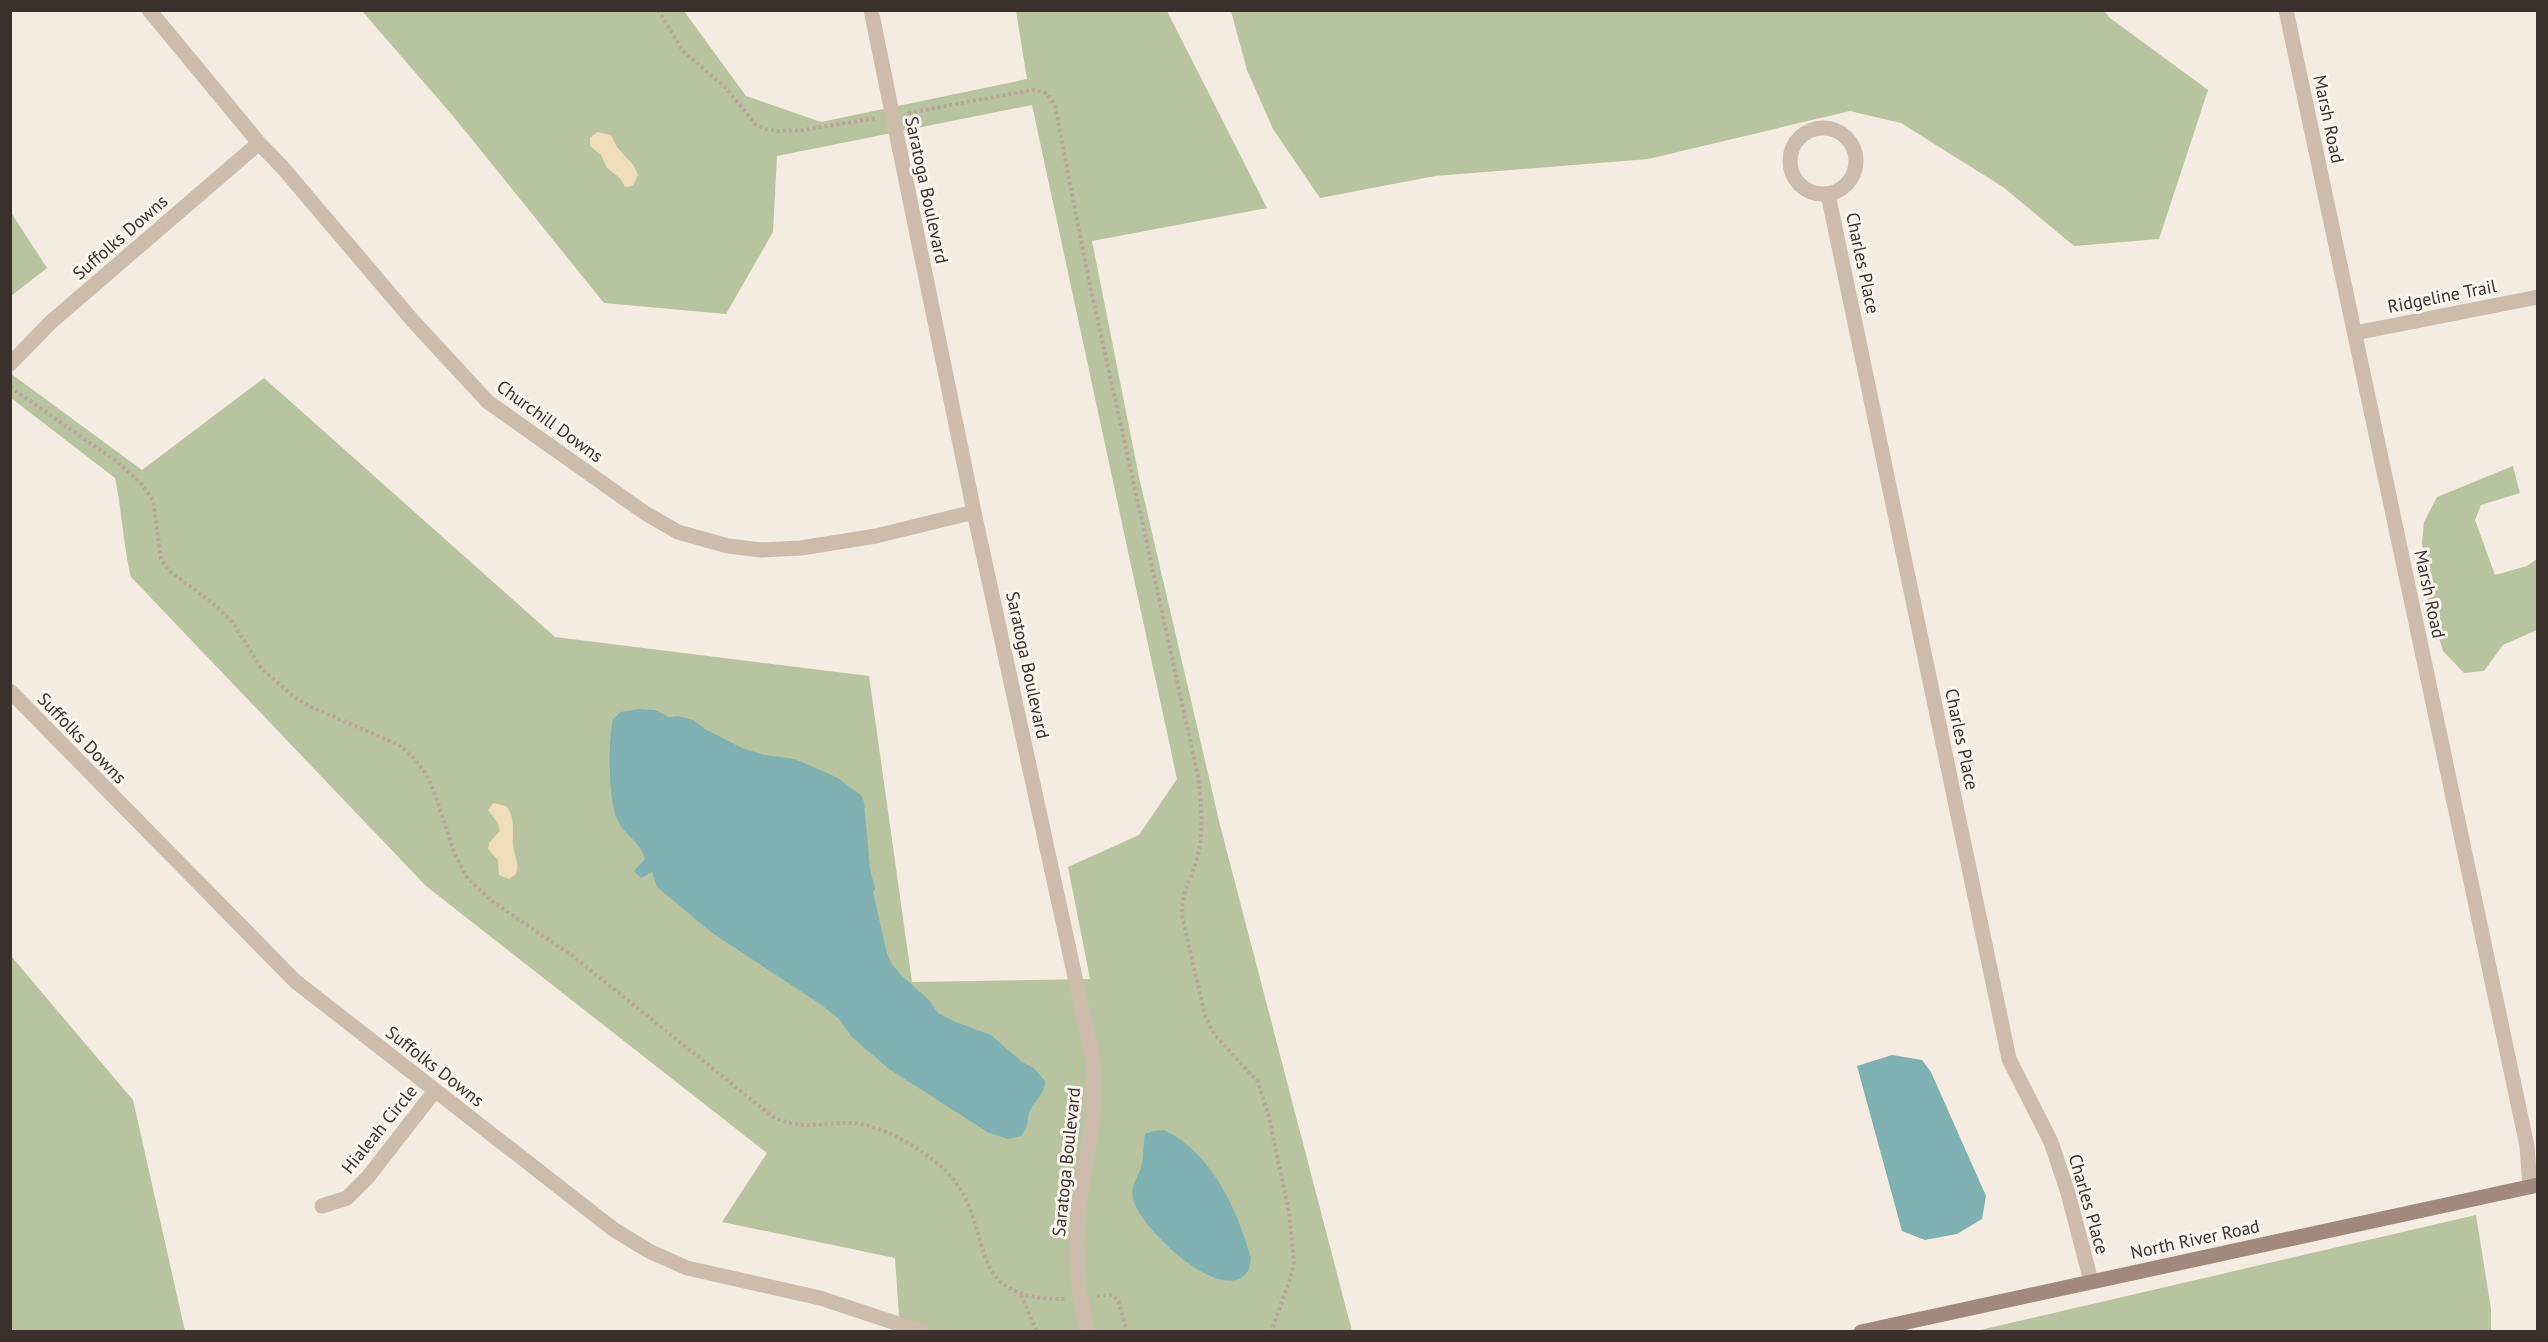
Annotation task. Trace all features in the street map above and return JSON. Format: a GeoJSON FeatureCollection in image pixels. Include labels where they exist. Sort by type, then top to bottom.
{"type":"FeatureCollection","features":[{"type":"Feature","properties":{"kind":"street","name":"Churchill Downs"},"geometry":{"type":"LineString","coordinates":[[149,10],[259,143],[413,321],[488,402],[645,513],[678,532],[728,546],[761,550],[801,549],[876,536],[974,512]]}},
{"type":"Feature","properties":{"kind":"street","name":"Saratoga Boulevard"},"geometry":{"type":"LineString","coordinates":[[871,10],[974,512],[1093,1059],[1093,1117],[1079,1205],[1077,1248],[1081,1299],[1088,1332]]}},
{"type":"Feature","properties":{"kind":"street","name":"Marsh Road"},"geometry":{"type":"LineString","coordinates":[[2286,10],[2534,1186]]}},
{"type":"Feature","properties":{"kind":"street","name":"Charles Place"},"geometry":{"type":"LineString","coordinates":[[1826,129],[1845,137],[1856,156],[1853,176],[1846,184],[1828,194],[1807,190],[1792,173],[1790,162],[1797,142],[1805,134],[1815,130],[1826,129]]}},
{"type":"Feature","properties":{"kind":"street","name":"Suffolks Downs"},"geometry":{"type":"LineString","coordinates":[[10,364],[51,322],[259,143]]}},
{"type":"Feature","properties":{"kind":"street","name":"Charles Place"},"geometry":{"type":"LineString","coordinates":[[1828,194],[2009,1059],[2051,1142],[2068,1193],[2091,1281]]}},
{"type":"Feature","properties":{"kind":"street","name":"Ridgeline Trail"},"geometry":{"type":"LineString","coordinates":[[2355,333],[2538,297]]}},
{"type":"Feature","properties":{"kind":"street","name":"Suffolks Downs"},"geometry":{"type":"LineString","coordinates":[[10,692],[296,981],[434,1092],[612,1229],[649,1251],[687,1268],[820,1298],[923,1332]]}},
{"type":"Feature","properties":{"kind":"street","name":"Hialeah Circle"},"geometry":{"type":"LineString","coordinates":[[321,1206],[347,1198],[361,1184],[434,1092]]}},
{"type":"Feature","properties":{"kind":"street","name":"North River Road"},"geometry":{"type":"LineString","coordinates":[[1861,1332],[2534,1186]]}},
{"type":"Feature","properties":{"kind":"path"},"geometry":{"type":"LineString","coordinates":[[658,10],[683,51],[726,88],[755,124],[766,129],[803,130],[1032,90],[1047,93],[1055,106],[1088,276],[1198,776],[1202,805],[1201,834],[1196,861],[1182,899],[1182,915],[1205,1016],[1214,1034],[1251,1072],[1263,1093],[1289,1212],[1294,1263],[1271,1332]]}},
{"type":"Feature","properties":{"kind":"path"},"geometry":{"type":"LineString","coordinates":[[10,387],[116,461],[140,482],[153,500],[161,559],[168,570],[210,601],[233,623],[261,668],[278,684],[309,706],[399,745],[414,758],[425,772],[436,796],[455,855],[468,879],[493,902],[574,957],[773,1117],[788,1125],[864,1124],[884,1131],[904,1142],[940,1166],[958,1184],[977,1228],[989,1270],[1001,1283],[1020,1294],[1042,1299],[1081,1299],[1112,1295],[1118,1300],[1127,1332]]}},
{"type":"Feature","properties":{"kind":"path"},"geometry":{"type":"LineString","coordinates":[[1020,1294],[1037,1332]]}},
{"type":"Feature","properties":{"kind":"green space"},"geometry":{"type":"Polygon","coordinates":[[[362,11],[684,11],[746,96],[821,122],[1027,79],[1016,11],[1167,11],[1267,208],[1092,241],[1139,477],[1220,825],[1352,1331],[900,1331],[895,1258],[722,1222],[767,1153],[426,886],[131,577],[115,478],[11,398],[10,373],[142,470],[264,378],[555,637],[869,676],[912,982],[1090,979],[1068,867],[1139,835],[1177,779],[1032,105],[777,156],[773,232],[726,314],[604,303],[453,116],[362,11]]]}},
{"type":"Feature","properties":{"kind":"green space"},"geometry":{"type":"Polygon","coordinates":[[[1231,11],[2104,11],[2110,18],[2208,90],[2159,239],[2074,246],[2003,187],[1901,123],[1850,111],[1648,159],[1435,176],[1320,198],[1273,129],[1247,70],[1231,11]]]}},
{"type":"Feature","properties":{"kind":"green space"},"geometry":{"type":"Polygon","coordinates":[[[10,211],[47,268],[11,296],[10,296],[10,211]]]}},
{"type":"Feature","properties":{"kind":"green space"},"geometry":{"type":"Polygon","coordinates":[[[2513,466],[2520,493],[2481,505],[2475,520],[2495,575],[2527,566],[2537,559],[2537,630],[2503,645],[2484,671],[2464,673],[2443,651],[2428,603],[2422,542],[2424,522],[2437,497],[2513,466]]]}},
{"type":"Feature","properties":{"kind":"green space"},"geometry":{"type":"Polygon","coordinates":[[[11,956],[133,1100],[185,1331],[11,1331],[11,956]]]}},
{"type":"Feature","properties":{"kind":"green space"},"geometry":{"type":"Polygon","coordinates":[[[2476,1215],[2491,1309],[2491,1331],[1976,1331],[2476,1215]]]}},
{"type":"Feature","properties":{"kind":"sand"},"geometry":{"type":"Polygon","coordinates":[[[597,132],[611,135],[617,147],[634,166],[638,175],[633,186],[625,187],[620,178],[607,168],[601,155],[590,146],[590,138],[597,132]]]}},
{"type":"Feature","properties":{"kind":"sand"},"geometry":{"type":"Polygon","coordinates":[[[493,803],[506,806],[512,820],[517,866],[516,874],[509,879],[499,875],[498,860],[488,849],[489,843],[500,831],[498,823],[488,810],[493,803]]]}},
{"type":"Feature","properties":{"kind":"water"},"geometry":{"type":"Polygon","coordinates":[[[638,709],[655,710],[669,717],[678,716],[693,720],[705,729],[742,748],[764,755],[795,759],[836,777],[861,795],[864,802],[870,869],[875,889],[873,892],[887,954],[892,964],[929,1000],[938,1013],[991,1035],[1022,1062],[1034,1068],[1045,1081],[1043,1090],[1031,1108],[1027,1126],[1021,1136],[1008,1139],[989,1133],[889,1069],[852,1037],[839,1019],[823,1006],[711,932],[657,887],[652,872],[641,878],[634,871],[645,859],[640,848],[621,826],[615,813],[612,801],[610,755],[613,719],[621,712],[638,709]]]}},
{"type":"Feature","properties":{"kind":"water"},"geometry":{"type":"Polygon","coordinates":[[[1892,1055],[1922,1060],[1931,1072],[1986,1196],[1982,1219],[1957,1234],[1925,1240],[1902,1231],[1857,1066],[1892,1055]]]}},
{"type":"Feature","properties":{"kind":"water"},"geometry":{"type":"Polygon","coordinates":[[[1164,1130],[1181,1140],[1196,1153],[1209,1168],[1230,1202],[1251,1258],[1249,1270],[1241,1278],[1228,1281],[1196,1269],[1164,1242],[1140,1214],[1132,1192],[1142,1163],[1145,1134],[1164,1130]]]}}]}
